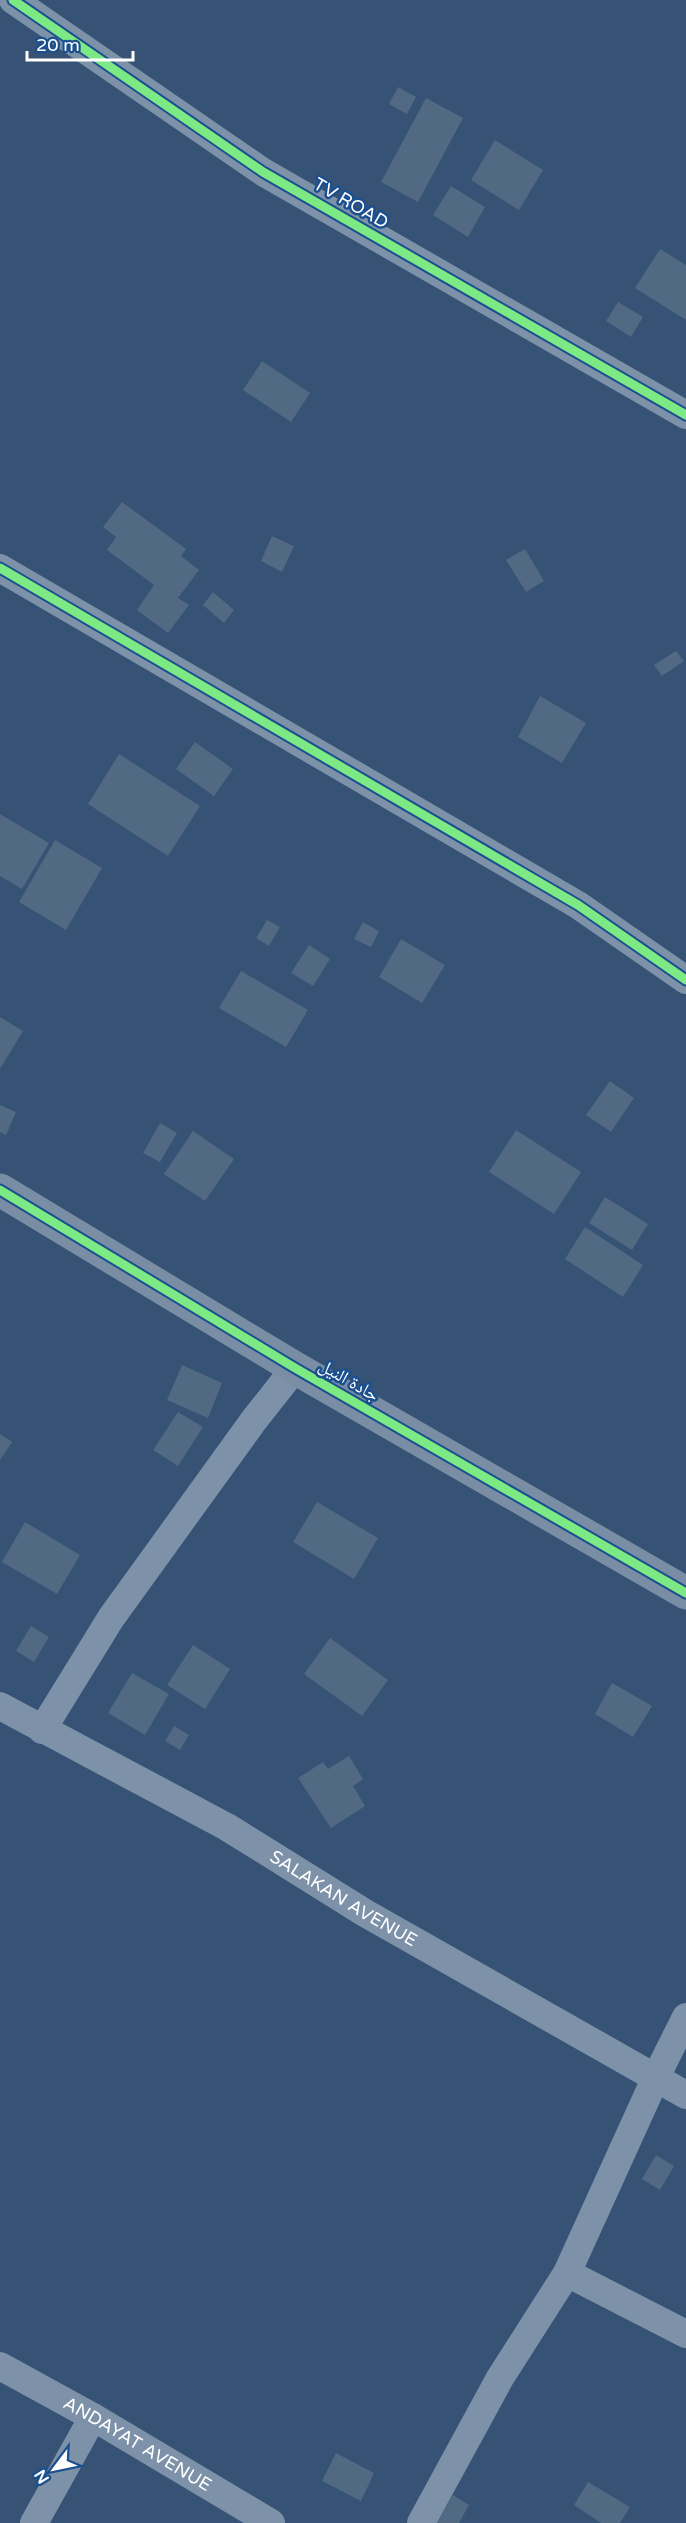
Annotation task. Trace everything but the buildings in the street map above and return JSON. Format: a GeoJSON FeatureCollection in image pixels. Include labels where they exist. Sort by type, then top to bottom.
{"type":"FeatureCollection","features":[{"type":"Feature","properties":{"kind":"street","name":"TV ROAD"},"geometry":{"type":"LineString","coordinates":[[13,0],[263,172],[686,415]]}},
{"type":"Feature","properties":{"kind":"street"},"geometry":{"type":"LineString","coordinates":[[0,568],[578,905],[686,980]]}},
{"type":"Feature","properties":{"kind":"street","name":"جادة النيل"},"geometry":{"type":"LineString","coordinates":[[0,1190],[295,1368],[686,1593]]}},
{"type":"Feature","properties":{"kind":"street"},"geometry":{"type":"LineString","coordinates":[[42,1730],[111,1618],[254,1420],[295,1368]]}},
{"type":"Feature","properties":{"kind":"street","name":"SALAKAN AVENUE"},"geometry":{"type":"LineString","coordinates":[[0,1706],[227,1827],[365,1913],[686,2095]]}},
{"type":"Feature","properties":{"kind":"street"},"geometry":{"type":"LineString","coordinates":[[421,2523],[500,2378],[567,2272],[656,2077],[686,2017]]}},
{"type":"Feature","properties":{"kind":"street"},"geometry":{"type":"LineString","coordinates":[[567,2272],[686,2334]]}},
{"type":"Feature","properties":{"kind":"street","name":"ANDAYAT AVENUE"},"geometry":{"type":"LineString","coordinates":[[0,2366],[93,2417],[271,2523]]}},
{"type":"Feature","properties":{"kind":"street"},"geometry":{"type":"LineString","coordinates":[[34,2523],[93,2417]]}},
{"type":"Feature","properties":{"kind":"cycle path"},"geometry":{"type":"LineString","coordinates":[[13,0],[263,172],[686,415]]}},
{"type":"Feature","properties":{"kind":"cycle path"},"geometry":{"type":"LineString","coordinates":[[0,568],[578,905],[686,980]]}},
{"type":"Feature","properties":{"kind":"cycle path"},"geometry":{"type":"LineString","coordinates":[[0,1190],[295,1368],[686,1593]]}}]}
